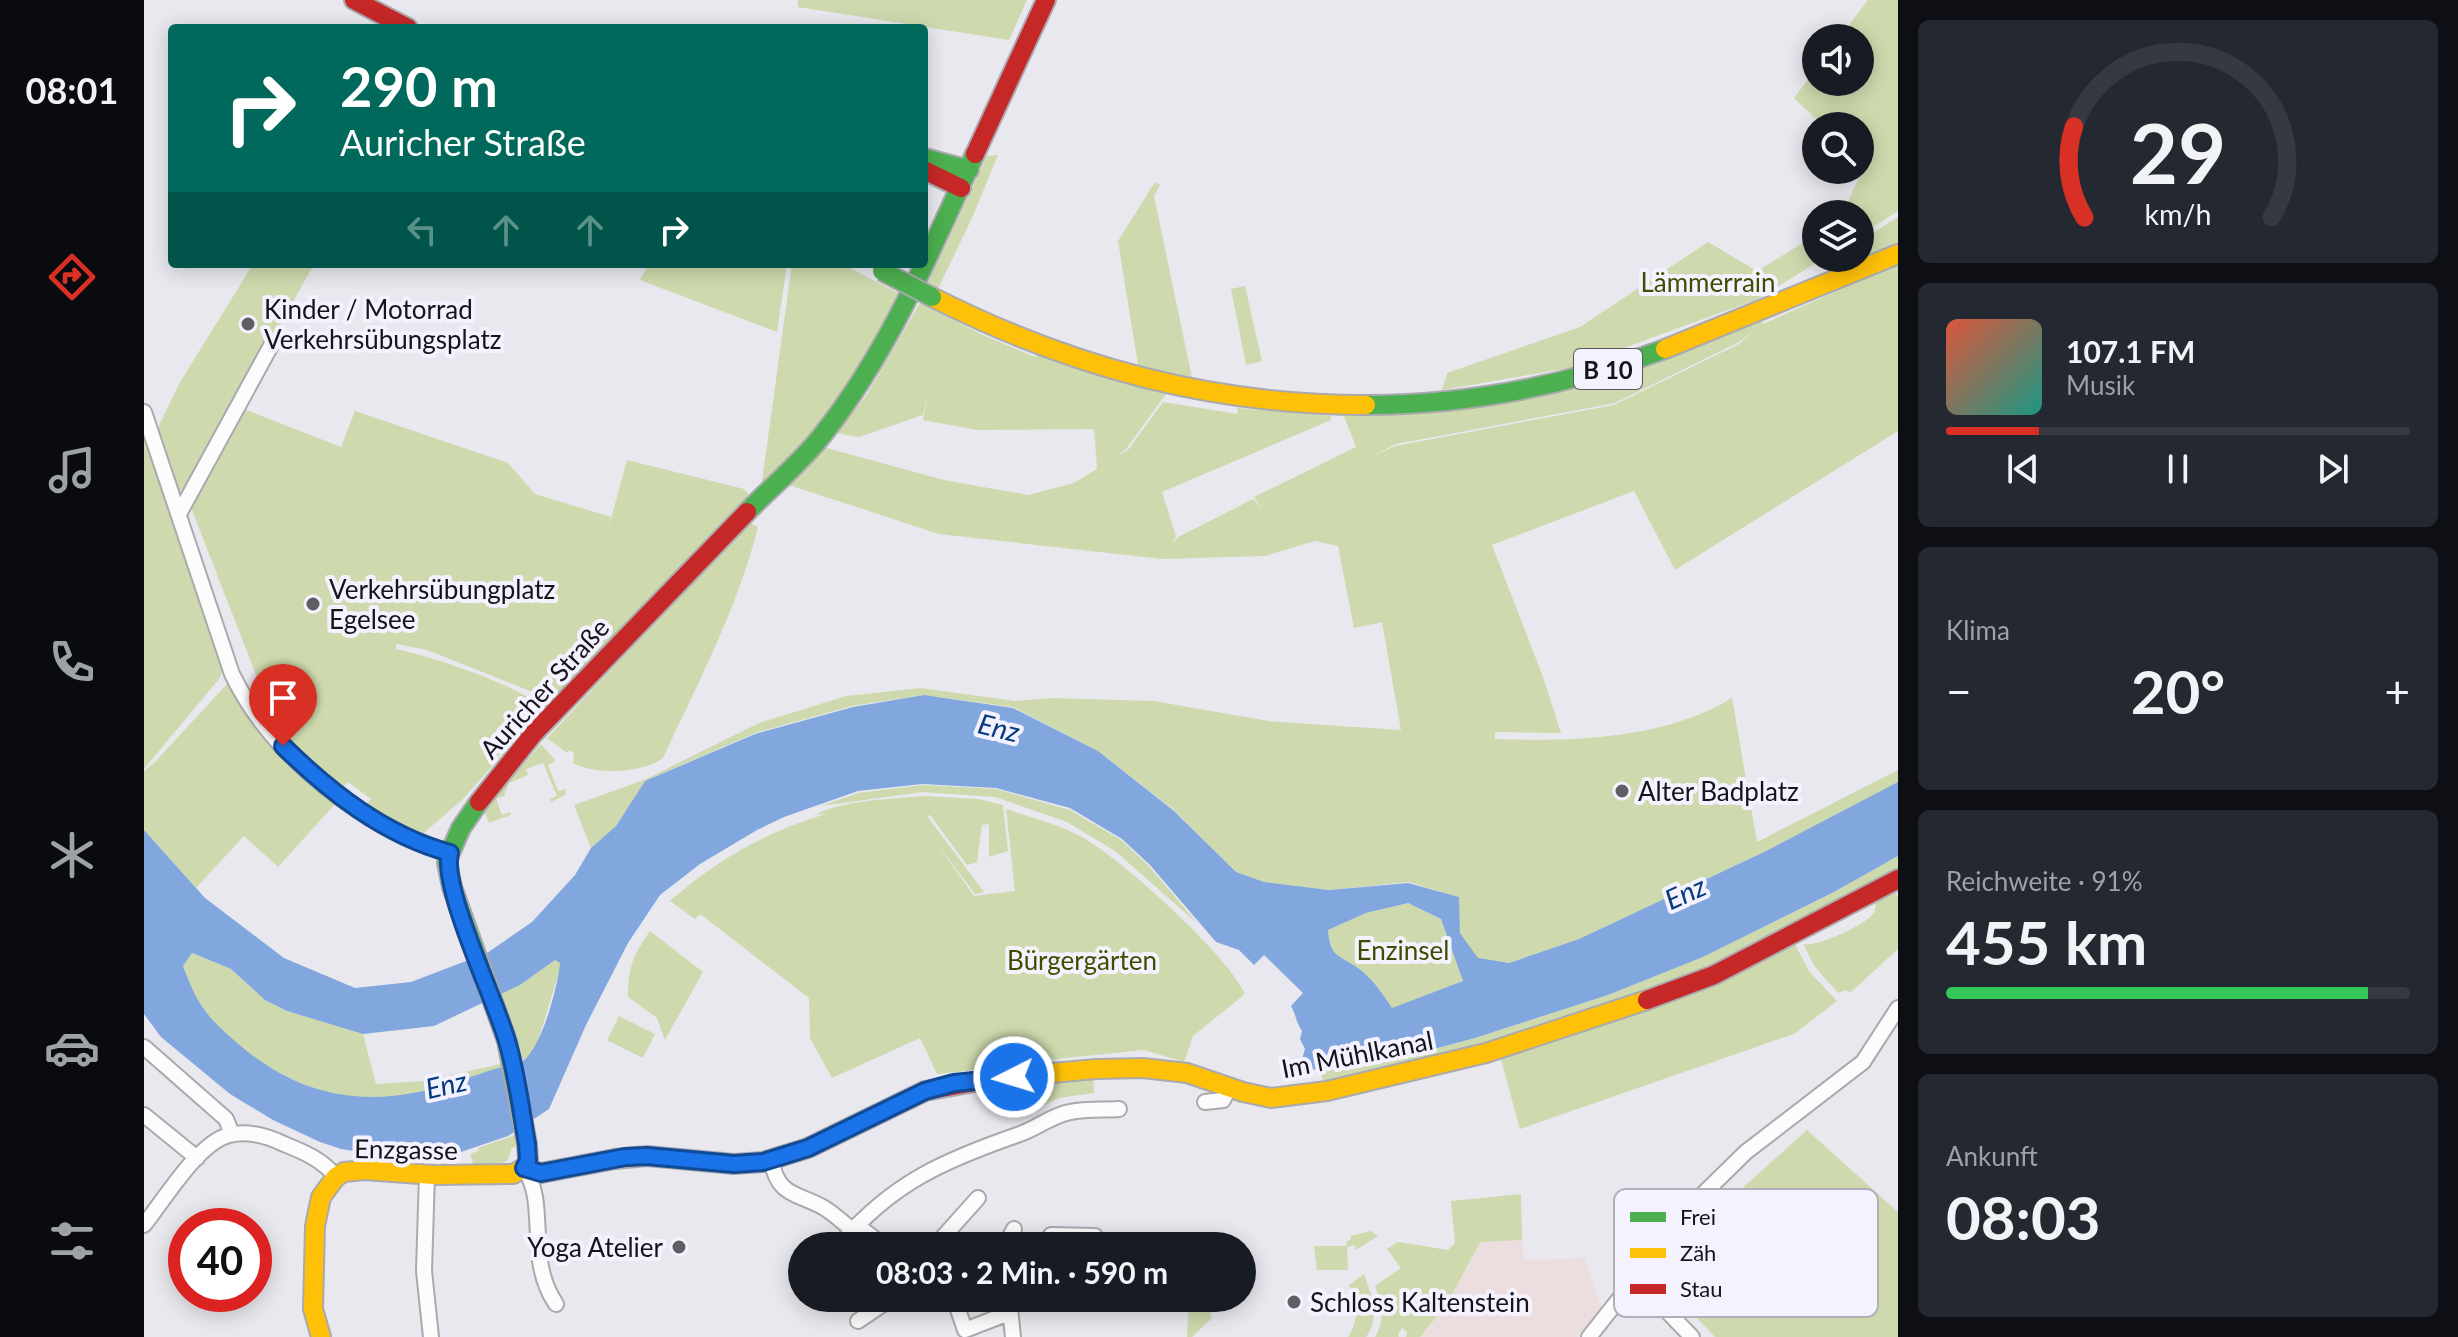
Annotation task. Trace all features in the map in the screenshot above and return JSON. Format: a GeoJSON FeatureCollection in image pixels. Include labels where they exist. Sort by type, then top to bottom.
{"type":"FeatureCollection","features":[{"type":"Feature","properties":{"kind":"street"},"geometry":{"type":"LineString","coordinates":[[354,0],[400,24]]}},
{"type":"Feature","properties":{"kind":"street","name":"Auricher Straße"},"geometry":{"type":"LineString","coordinates":[[928,257],[1046,0]]}},
{"type":"Feature","properties":{"kind":"street"},"geometry":{"type":"LineString","coordinates":[[928,159],[969,170]]}},
{"type":"Feature","properties":{"kind":"street"},"geometry":{"type":"LineString","coordinates":[[928,172],[961,188]]}},
{"type":"Feature","properties":{"kind":"street","name":"B 10"},"geometry":{"type":"LineString","coordinates":[[876,268],[1035,345],[1101,368],[1171,386],[1283,403],[1385,406],[1497,395],[1617,366],[1713,331],[1898,254]]}},
{"type":"Feature","properties":{"kind":"street","name":"Auricher Straße"},"geometry":{"type":"LineString","coordinates":[[450,853],[461,828],[485,793],[534,733],[699,559],[823,435],[872,365],[923,268]]}},
{"type":"Feature","properties":{"kind":"street"},"geometry":{"type":"LineString","coordinates":[[179,514],[273,342]]}},
{"type":"Feature","properties":{"kind":"street"},"geometry":{"type":"LineString","coordinates":[[144,412],[232,674],[243,696],[266,729],[315,778],[356,808],[424,846],[450,853],[447,863],[454,896],[507,1041],[525,1130],[528,1161],[524,1168],[534,1182],[542,1278],[556,1304]]}},
{"type":"Feature","properties":{"kind":"street","name":"Im Mühlkanal"},"geometry":{"type":"LineString","coordinates":[[524,1168],[541,1173],[625,1157],[647,1156],[760,1158],[808,1148],[905,1100],[964,1082],[1096,1069],[1143,1068],[1187,1073],[1271,1098],[1327,1091],[1486,1053],[1714,975],[1898,879]]}},
{"type":"Feature","properties":{"kind":"street"},"geometry":{"type":"LineString","coordinates":[[1708,1189],[1746,1152],[1863,1062],[1898,1008]]}},
{"type":"Feature","properties":{"kind":"street"},"geometry":{"type":"LineString","coordinates":[[144,1047],[226,1119],[232,1134],[214,1143],[197,1158],[144,1225]]}},
{"type":"Feature","properties":{"kind":"street"},"geometry":{"type":"LineString","coordinates":[[1205,1102],[1223,1100],[1229,1088]]}},
{"type":"Feature","properties":{"kind":"street"},"geometry":{"type":"LineString","coordinates":[[851,1232],[899,1188],[952,1159],[1029,1130],[1054,1116],[1073,1111],[1119,1109]]}},
{"type":"Feature","properties":{"kind":"street"},"geometry":{"type":"LineString","coordinates":[[144,1115],[197,1158]]}},
{"type":"Feature","properties":{"kind":"street","name":"Enzgasse"},"geometry":{"type":"LineString","coordinates":[[232,1134],[261,1134],[287,1144],[326,1164],[336,1177],[344,1172],[364,1170],[513,1174],[524,1168]]}},
{"type":"Feature","properties":{"kind":"street"},"geometry":{"type":"LineString","coordinates":[[760,1158],[786,1192],[823,1208],[863,1232]]}},
{"type":"Feature","properties":{"kind":"street"},"geometry":{"type":"LineString","coordinates":[[427,1174],[424,1271],[431,1337]]}},
{"type":"Feature","properties":{"kind":"street"},"geometry":{"type":"LineString","coordinates":[[321,1337],[313,1309],[315,1226],[321,1197],[336,1177]]}},
{"type":"Feature","properties":{"kind":"street"},"geometry":{"type":"LineString","coordinates":[[948,1232],[978,1198]]}},
{"type":"Feature","properties":{"kind":"street"},"geometry":{"type":"LineString","coordinates":[[1589,1337],[1614,1305]]}},
{"type":"Feature","properties":{"kind":"street"},"geometry":{"type":"LineString","coordinates":[[858,1321],[871,1312]]}},
{"type":"Feature","properties":{"kind":"street"},"geometry":{"type":"LineString","coordinates":[[957,1312],[962,1334],[998,1312]]}},
{"type":"Feature","properties":{"kind":"street"},"geometry":{"type":"LineString","coordinates":[[1010,1312],[1013,1337]]}},
{"type":"Feature","properties":{"kind":"street"},"geometry":{"type":"LineString","coordinates":[[1673,1317],[1692,1337]]}},
{"type":"Feature","properties":{"kind":"shaded area"},"geometry":{"type":"Polygon","coordinates":[[[1522,1240],[1524,1260],[1584,1258],[1603,1310],[1577,1337],[1420,1337],[1447,1304],[1480,1242],[1522,1240]]]}},
{"type":"Feature","properties":{"kind":"green space"},"geometry":{"type":"Polygon","coordinates":[[[798,0],[1027,0],[1009,40],[928,27],[928,24],[907,24],[798,7],[798,0]]]}},
{"type":"Feature","properties":{"kind":"green space"},"geometry":{"type":"Polygon","coordinates":[[[1868,0],[1898,0],[1898,211],[1874,226],[1874,200],[1849,200],[1856,184],[1874,184],[1874,112],[1808,112],[1794,98],[1802,87],[1802,96],[1874,96],[1874,24],[1850,24],[1868,0]]]}},
{"type":"Feature","properties":{"kind":"green space"},"geometry":{"type":"Polygon","coordinates":[[[998,155],[937,291],[927,285],[987,156],[998,155]]]}},
{"type":"Feature","properties":{"kind":"green space"},"geometry":{"type":"Polygon","coordinates":[[[1155,182],[1160,185],[1154,196],[1192,378],[1138,365],[1118,241],[1155,182]]]}},
{"type":"Feature","properties":{"kind":"green space"},"geometry":{"type":"Polygon","coordinates":[[[1898,217],[1898,247],[1874,257],[1874,232],[1898,217]]]}},
{"type":"Feature","properties":{"kind":"green space","name":"Lämmerrain"},"geometry":{"type":"Polygon","coordinates":[[[1708,242],[1757,271],[1802,244],[1802,272],[1758,299],[1569,368],[1442,390],[1447,373],[1580,327],[1708,242]]]}},
{"type":"Feature","properties":{"kind":"green space"},"geometry":{"type":"Polygon","coordinates":[[[1898,264],[1898,431],[1675,570],[1634,491],[1492,545],[1561,733],[1495,732],[1495,739],[1554,740],[1648,730],[1706,712],[1732,698],[1757,842],[1898,770],[1898,782],[1764,852],[1579,939],[1509,963],[1478,959],[1460,933],[1458,897],[1409,882],[1329,890],[1264,882],[1235,872],[1174,810],[1098,751],[1013,707],[924,695],[852,706],[755,733],[645,781],[616,826],[591,848],[574,805],[644,780],[759,723],[846,696],[921,688],[1015,701],[1051,698],[1154,701],[1268,721],[1401,730],[1382,622],[1354,628],[1338,546],[1315,541],[1265,556],[1162,559],[939,534],[786,484],[823,447],[944,480],[1028,495],[1074,483],[1097,469],[1094,429],[977,430],[923,420],[928,393],[923,415],[859,437],[836,433],[866,396],[920,303],[1035,357],[1037,355],[1166,394],[1126,449],[1117,456],[1128,450],[1163,402],[1238,414],[1237,408],[1331,416],[1331,420],[1162,492],[1176,536],[1173,543],[1178,537],[1253,499],[1262,509],[1254,497],[1356,447],[1344,416],[1407,413],[1761,320],[1763,324],[1898,264]],[[1755,330],[1739,342],[1615,403],[1396,444],[1369,458],[1395,446],[1614,405],[1739,344],[1755,330]]]}},
{"type":"Feature","properties":{"kind":"green space","name":"Kinder / Motorrad Verkehrsübungsplatz"},"geometry":{"type":"Polygon","coordinates":[[[251,268],[312,268],[191,486],[181,491],[176,490],[155,434],[179,384],[251,268]]]}},
{"type":"Feature","properties":{"kind":"green space"},"geometry":{"type":"Polygon","coordinates":[[[647,268],[786,268],[777,332],[640,280],[647,268]]]}},
{"type":"Feature","properties":{"kind":"green space"},"geometry":{"type":"Polygon","coordinates":[[[791,268],[850,268],[902,295],[867,363],[815,433],[765,482],[762,481],[791,268]]]}},
{"type":"Feature","properties":{"kind":"green space"},"geometry":{"type":"Polygon","coordinates":[[[1245,286],[1262,361],[1246,365],[1231,289],[1245,286]]]}},
{"type":"Feature","properties":{"kind":"green space"},"geometry":{"type":"Polygon","coordinates":[[[239,407],[341,447],[355,411],[508,463],[535,494],[611,517],[608,530],[627,460],[744,489],[750,496],[545,710],[542,701],[530,691],[427,650],[396,644],[396,649],[431,658],[510,688],[541,706],[542,712],[504,746],[494,764],[462,800],[420,836],[365,806],[371,799],[348,782],[342,788],[287,736],[251,691],[260,685],[190,505],[239,407]]]}},
{"type":"Feature","properties":{"kind":"green space"},"geometry":{"type":"Polygon","coordinates":[[[144,434],[226,665],[219,679],[144,769],[144,434]]]}},
{"type":"Feature","properties":{"kind":"green space"},"geometry":{"type":"Polygon","coordinates":[[[749,523],[758,527],[740,586],[663,758],[643,767],[618,771],[593,770],[573,763],[574,753],[569,750],[567,753],[547,738],[749,523]]]}},
{"type":"Feature","properties":{"kind":"green space"},"geometry":{"type":"Polygon","coordinates":[[[228,683],[262,733],[290,763],[336,803],[278,867],[244,836],[196,888],[144,830],[144,771],[228,683]]]}},
{"type":"Feature","properties":{"kind":"green space"},"geometry":{"type":"Polygon","coordinates":[[[541,744],[555,761],[548,765],[558,791],[566,789],[565,795],[551,802],[550,799],[557,796],[543,763],[526,769],[528,775],[509,783],[504,796],[496,799],[502,815],[510,812],[511,815],[489,823],[485,813],[493,799],[541,744]]]}},
{"type":"Feature","properties":{"kind":"green space"},"geometry":{"type":"Polygon","coordinates":[[[922,785],[996,789],[1070,810],[1121,840],[1148,865],[1198,924],[1115,851],[1067,822],[995,797],[922,792],[821,806],[858,793],[922,785]]]}},
{"type":"Feature","properties":{"kind":"green space","name":"Bürgergärten"},"geometry":{"type":"Polygon","coordinates":[[[926,796],[978,799],[1003,805],[1008,851],[989,857],[989,824],[982,825],[977,862],[967,865],[930,815],[927,816],[984,892],[975,894],[934,840],[974,896],[1015,891],[1006,809],[1050,823],[1094,844],[1142,882],[1217,955],[1245,994],[1193,1036],[1184,1062],[1144,1050],[937,1074],[920,1038],[832,1078],[810,1038],[809,998],[700,914],[695,919],[670,901],[743,848],[783,829],[826,814],[816,815],[825,810],[868,801],[926,796]]]}},
{"type":"Feature","properties":{"kind":"green space"},"geometry":{"type":"Polygon","coordinates":[[[1898,856],[1898,871],[1716,964],[1546,1027],[1365,1076],[1323,1081],[1320,1067],[1393,1060],[1475,1038],[1608,995],[1703,957],[1834,892],[1898,856]]]}},
{"type":"Feature","properties":{"kind":"green space"},"geometry":{"type":"Polygon","coordinates":[[[1893,889],[1898,897],[1898,949],[1850,993],[1846,990],[1838,993],[1815,967],[1803,944],[1827,940],[1864,922],[1874,912],[1875,900],[1893,889]]]}},
{"type":"Feature","properties":{"kind":"green space","name":"Enzinsel"},"geometry":{"type":"Polygon","coordinates":[[[1408,903],[1441,919],[1463,981],[1392,1009],[1368,977],[1333,950],[1328,930],[1366,913],[1408,903]]]}},
{"type":"Feature","properties":{"kind":"green space"},"geometry":{"type":"Polygon","coordinates":[[[650,931],[703,972],[665,1040],[657,1018],[628,997],[633,962],[650,931]]]}},
{"type":"Feature","properties":{"kind":"green space"},"geometry":{"type":"Polygon","coordinates":[[[1794,942],[1809,971],[1837,1001],[1794,1034],[1520,1129],[1500,1056],[1576,1034],[1718,980],[1794,942]]]}},
{"type":"Feature","properties":{"kind":"green space"},"geometry":{"type":"Polygon","coordinates":[[[191,953],[231,969],[265,1000],[287,1011],[363,1034],[376,1084],[424,1081],[501,1064],[502,1067],[425,1091],[394,1097],[353,1097],[303,1084],[256,1058],[216,1024],[198,1001],[183,966],[191,953]]]}},
{"type":"Feature","properties":{"kind":"green space"},"geometry":{"type":"Polygon","coordinates":[[[555,960],[560,963],[560,969],[537,1044],[532,1053],[519,1063],[500,994],[520,985],[555,960]]]}},
{"type":"Feature","properties":{"kind":"green space"},"geometry":{"type":"Polygon","coordinates":[[[619,1016],[655,1034],[643,1058],[607,1040],[619,1016]]]}},
{"type":"Feature","properties":{"kind":"green space"},"geometry":{"type":"Polygon","coordinates":[[[1093,1076],[1094,1093],[1059,1098],[1027,1113],[1019,1083],[1093,1076]]]}},
{"type":"Feature","properties":{"kind":"green space"},"geometry":{"type":"Polygon","coordinates":[[[1807,1130],[1872,1189],[1741,1189],[1807,1130]]]}},
{"type":"Feature","properties":{"kind":"green space"},"geometry":{"type":"Polygon","coordinates":[[[515,1135],[517,1146],[512,1148],[507,1161],[494,1166],[474,1166],[470,1154],[478,1148],[515,1135]]]}},
{"type":"Feature","properties":{"kind":"green space"},"geometry":{"type":"Polygon","coordinates":[[[1521,1194],[1522,1240],[1480,1242],[1447,1304],[1420,1337],[1406,1337],[1407,1332],[1402,1328],[1399,1337],[1375,1337],[1381,1306],[1375,1286],[1401,1268],[1387,1249],[1398,1242],[1448,1250],[1455,1243],[1451,1201],[1521,1194]]]}},
{"type":"Feature","properties":{"kind":"green space"},"geometry":{"type":"Polygon","coordinates":[[[1878,1194],[1898,1212],[1898,1337],[1715,1337],[1696,1317],[1878,1317],[1878,1194]]]}},
{"type":"Feature","properties":{"kind":"green space"},"geometry":{"type":"Polygon","coordinates":[[[1371,1231],[1378,1236],[1356,1250],[1355,1245],[1347,1247],[1348,1270],[1317,1270],[1314,1246],[1346,1246],[1347,1241],[1351,1240],[1350,1236],[1371,1231]]]}},
{"type":"Feature","properties":{"kind":"green space"},"geometry":{"type":"Polygon","coordinates":[[[1364,1274],[1374,1306],[1371,1329],[1366,1337],[1348,1337],[1356,1311],[1349,1285],[1364,1274]]]}},
{"type":"Feature","properties":{"kind":"green space"},"geometry":{"type":"Polygon","coordinates":[[[1188,1312],[1210,1312],[1212,1318],[1192,1337],[1187,1337],[1188,1312]]]}},
{"type":"Feature","properties":{"kind":"water","name":"Enz"},"geometry":{"type":"Polygon","coordinates":[[[924,695],[1013,708],[1098,751],[1174,811],[1236,872],[1264,882],[1329,890],[1408,883],[1459,897],[1460,933],[1478,958],[1509,963],[1579,939],[1764,852],[1898,782],[1898,856],[1834,892],[1703,957],[1608,995],[1475,1038],[1393,1060],[1302,1071],[1300,1066],[1305,1049],[1300,1039],[1302,1031],[1291,1006],[1303,993],[1264,955],[1254,965],[1239,950],[1216,942],[1150,865],[1122,839],[1070,808],[996,788],[922,784],[858,791],[784,817],[757,830],[700,864],[660,895],[628,943],[586,1025],[549,1109],[508,1136],[455,1154],[418,1158],[341,1149],[273,1120],[230,1094],[161,1037],[144,1014],[144,830],[205,898],[284,958],[355,988],[411,982],[487,953],[532,922],[575,875],[591,848],[616,826],[645,781],[755,734],[853,707],[924,695]],[[1408,903],[1366,913],[1328,930],[1333,950],[1368,976],[1392,1008],[1463,981],[1441,919],[1408,903]],[[192,953],[183,966],[198,1000],[217,1024],[248,1052],[298,1082],[348,1096],[374,1097],[428,1090],[520,1063],[535,1046],[541,1033],[552,1002],[560,963],[555,960],[520,985],[434,1026],[363,1034],[287,1011],[265,1000],[231,969],[192,953]]]}},
{"type":"Feature","properties":{"kind":"traffic: fast"},"geometry":{"type":"LineString","coordinates":[[928,256],[975,154]]}},
{"type":"Feature","properties":{"kind":"traffic: fast"},"geometry":{"type":"LineString","coordinates":[[928,159],[969,170]]}},
{"type":"Feature","properties":{"kind":"traffic: fast"},"geometry":{"type":"LineString","coordinates":[[747,512],[797,464],[848,401],[889,333],[922,268]]}},
{"type":"Feature","properties":{"kind":"traffic: fast"},"geometry":{"type":"LineString","coordinates":[[882,271],[932,297]]}},
{"type":"Feature","properties":{"kind":"traffic: fast"},"geometry":{"type":"LineString","coordinates":[[1366,405],[1442,401],[1518,390],[1592,373],[1665,349]]}},
{"type":"Feature","properties":{"kind":"traffic: fast"},"geometry":{"type":"LineString","coordinates":[[479,802],[461,828],[447,863],[452,887],[507,1041],[527,1144],[528,1161],[524,1168]]}},
{"type":"Feature","properties":{"kind":"traffic: slow"},"geometry":{"type":"LineString","coordinates":[[1665,349],[1898,254]]}},
{"type":"Feature","properties":{"kind":"traffic: slow"},"geometry":{"type":"LineString","coordinates":[[932,297],[1036,343],[1143,377],[1252,398],[1366,405]]}},
{"type":"Feature","properties":{"kind":"traffic: slow"},"geometry":{"type":"LineString","coordinates":[[997,1078],[1143,1068],[1187,1073],[1271,1098],[1327,1091],[1486,1053],[1647,1000]]}},
{"type":"Feature","properties":{"kind":"traffic: slow"},"geometry":{"type":"LineString","coordinates":[[321,1337],[313,1309],[315,1226],[321,1197],[336,1177],[344,1172],[364,1170],[434,1175],[513,1174],[524,1168]]}},
{"type":"Feature","properties":{"kind":"traffic: jam"},"geometry":{"type":"LineString","coordinates":[[354,0],[400,24]]}},
{"type":"Feature","properties":{"kind":"traffic: jam"},"geometry":{"type":"LineString","coordinates":[[975,154],[1046,0]]}},
{"type":"Feature","properties":{"kind":"traffic: jam"},"geometry":{"type":"LineString","coordinates":[[928,172],[961,188]]}},
{"type":"Feature","properties":{"kind":"traffic: jam"},"geometry":{"type":"LineString","coordinates":[[479,802],[534,733],[747,512]]}},
{"type":"Feature","properties":{"kind":"traffic: jam"},"geometry":{"type":"LineString","coordinates":[[1647,1000],[1714,975],[1898,879]]}},
{"type":"Feature","properties":{"kind":"traffic: jam"},"geometry":{"type":"LineString","coordinates":[[524,1168],[541,1173],[647,1156],[734,1164],[763,1162],[808,1148],[925,1091],[997,1078]]}},
{"type":"Feature","properties":{"kind":"place","name":"Kinder / Motorrad Verkehrsübungsplatz"},"geometry":{"type":"Point","coordinates":[248,324]}},
{"type":"Feature","properties":{"kind":"place","name":"Verkehrsübungplatz Egelsee"},"geometry":{"type":"Point","coordinates":[313,604]}},
{"type":"Feature","properties":{"kind":"place","name":"Alter Badplatz"},"geometry":{"type":"Point","coordinates":[1622,791]}},
{"type":"Feature","properties":{"kind":"place","name":"Yoga Atelier"},"geometry":{"type":"Point","coordinates":[679,1247]}},
{"type":"Feature","properties":{"kind":"place","name":"Schloss Kaltenstein"},"geometry":{"type":"Point","coordinates":[1294,1302]}},
{"type":"Feature","properties":{"kind":"route"},"geometry":{"type":"LineString","coordinates":[[283,746],[315,778],[356,808],[424,846],[450,853],[447,863],[454,896],[507,1041],[527,1144],[528,1161],[524,1168],[541,1173],[625,1157],[647,1156],[734,1164],[763,1162],[808,1148],[925,1091],[954,1083],[1014,1077]]}}]}
